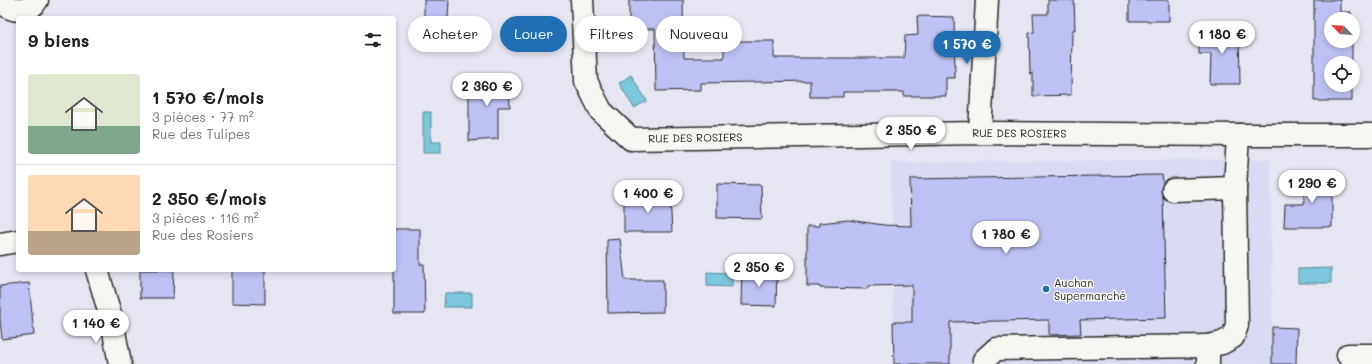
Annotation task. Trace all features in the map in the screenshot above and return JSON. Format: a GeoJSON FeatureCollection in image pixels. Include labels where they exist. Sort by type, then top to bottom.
{"type":"FeatureCollection","features":[{"type":"Feature","properties":{"kind":"street"},"geometry":{"type":"LineString","coordinates":[[1,0],[7,7],[15,10],[28,9]]}},
{"type":"Feature","properties":{"kind":"street","name":"RUE DES ROSIERS"},"geometry":{"type":"LineString","coordinates":[[582,0],[586,81],[601,111],[631,139],[980,133],[1372,135]]}},
{"type":"Feature","properties":{"kind":"street"},"geometry":{"type":"LineString","coordinates":[[980,133],[987,0]]}},
{"type":"Feature","properties":{"kind":"street"},"geometry":{"type":"LineString","coordinates":[[984,364],[984,360],[996,348],[1154,355],[1208,355],[1233,337],[1238,325],[1235,188],[1238,135]]}},
{"type":"Feature","properties":{"kind":"street"},"geometry":{"type":"LineString","coordinates":[[1173,190],[1235,188]]}},
{"type":"Feature","properties":{"kind":"street"},"geometry":{"type":"LineString","coordinates":[[0,244],[16,241]]}},
{"type":"Feature","properties":{"kind":"street"},"geometry":{"type":"LineString","coordinates":[[98,272],[112,321],[120,364]]}},
{"type":"Feature","properties":{"kind":"street"},"geometry":{"type":"LineString","coordinates":[[112,321],[114,364]]}},
{"type":"Feature","properties":{"kind":"street"},"geometry":{"type":"LineString","coordinates":[[1348,355],[1372,355]]}},
{"type":"Feature","properties":{"kind":"shaded area"},"geometry":{"type":"Polygon","coordinates":[[[1271,159],[1272,364],[894,364],[891,162],[1271,159]]]}},
{"type":"Feature","properties":{"kind":"water"},"geometry":{"type":"Polygon","coordinates":[[[631,75],[647,101],[634,108],[619,83],[631,75]]]}},
{"type":"Feature","properties":{"kind":"water"},"geometry":{"type":"Polygon","coordinates":[[[423,112],[431,112],[431,142],[441,142],[441,153],[423,153],[423,112]]]}},
{"type":"Feature","properties":{"kind":"water"},"geometry":{"type":"Polygon","coordinates":[[[1331,268],[1331,283],[1298,283],[1298,269],[1331,268]]]}},
{"type":"Feature","properties":{"kind":"water"},"geometry":{"type":"Polygon","coordinates":[[[707,272],[732,273],[732,287],[707,286],[707,272]]]}},
{"type":"Feature","properties":{"kind":"water"},"geometry":{"type":"Polygon","coordinates":[[[445,293],[472,293],[472,307],[444,307],[445,293]]]}},
{"type":"Feature","properties":{"kind":"building"},"geometry":{"type":"Polygon","coordinates":[[[424,0],[449,0],[448,16],[424,16],[424,0]]]}},
{"type":"Feature","properties":{"kind":"building"},"geometry":{"type":"Polygon","coordinates":[[[629,0],[683,0],[683,16],[656,16],[656,52],[684,52],[684,58],[724,58],[724,52],[742,52],[742,41],[774,41],[774,58],[904,58],[905,36],[918,35],[917,16],[954,17],[955,78],[946,78],[946,96],[904,96],[904,92],[843,92],[843,97],[810,97],[810,81],[701,83],[701,90],[656,91],[655,29],[648,29],[648,16],[629,16],[629,0]]]}},
{"type":"Feature","properties":{"kind":"building"},"geometry":{"type":"Polygon","coordinates":[[[1048,0],[1074,0],[1075,30],[1072,30],[1071,95],[1033,96],[1033,73],[1030,74],[1029,33],[1034,32],[1033,14],[1048,14],[1048,0]]]}},
{"type":"Feature","properties":{"kind":"building"},"geometry":{"type":"Polygon","coordinates":[[[1129,0],[1169,0],[1169,21],[1129,21],[1129,0]]]}},
{"type":"Feature","properties":{"kind":"building"},"geometry":{"type":"Polygon","coordinates":[[[1314,0],[1340,0],[1340,12],[1324,12],[1324,48],[1352,48],[1352,56],[1324,56],[1324,92],[1352,92],[1352,101],[1314,101],[1314,0]]]}},
{"type":"Feature","properties":{"kind":"building"},"geometry":{"type":"Polygon","coordinates":[[[1239,30],[1240,84],[1210,84],[1211,54],[1199,54],[1199,31],[1239,30]]]}},
{"type":"Feature","properties":{"kind":"building"},"geometry":{"type":"Polygon","coordinates":[[[509,79],[510,107],[498,107],[498,139],[469,141],[469,80],[509,79]]]}},
{"type":"Feature","properties":{"kind":"building"},"geometry":{"type":"Polygon","coordinates":[[[1304,174],[1332,174],[1332,227],[1284,227],[1285,204],[1304,204],[1304,174]]]}},
{"type":"Feature","properties":{"kind":"building"},"geometry":{"type":"Polygon","coordinates":[[[1162,175],[1163,183],[1161,190],[1163,197],[1166,318],[1080,320],[1081,334],[1049,335],[1049,320],[950,322],[950,364],[894,364],[893,322],[912,322],[912,285],[868,286],[867,289],[820,288],[819,286],[807,286],[807,226],[819,226],[819,223],[848,220],[884,225],[911,226],[910,179],[1162,175]]]}},
{"type":"Feature","properties":{"kind":"building"},"geometry":{"type":"Polygon","coordinates":[[[717,184],[761,185],[762,219],[717,218],[717,184]]]}},
{"type":"Feature","properties":{"kind":"building"},"geometry":{"type":"Polygon","coordinates":[[[624,196],[670,196],[672,232],[624,232],[624,196]]]}},
{"type":"Feature","properties":{"kind":"building"},"geometry":{"type":"Polygon","coordinates":[[[396,229],[420,229],[420,264],[424,264],[425,314],[394,314],[396,229]]]}},
{"type":"Feature","properties":{"kind":"building"},"geometry":{"type":"Polygon","coordinates":[[[620,239],[625,280],[663,280],[663,312],[608,313],[607,240],[620,239]]]}},
{"type":"Feature","properties":{"kind":"building"},"geometry":{"type":"Polygon","coordinates":[[[742,269],[777,270],[776,306],[741,305],[742,269]]]}},
{"type":"Feature","properties":{"kind":"building"},"geometry":{"type":"Polygon","coordinates":[[[140,272],[174,272],[173,298],[140,298],[140,272]]]}},
{"type":"Feature","properties":{"kind":"building"},"geometry":{"type":"Polygon","coordinates":[[[232,272],[265,272],[265,304],[232,303],[232,272]]]}},
{"type":"Feature","properties":{"kind":"building"},"geometry":{"type":"Polygon","coordinates":[[[29,283],[34,335],[2,339],[0,320],[0,286],[29,283]]]}},
{"type":"Feature","properties":{"kind":"building"},"geometry":{"type":"Polygon","coordinates":[[[1272,327],[1297,328],[1296,364],[1272,364],[1272,327]]]}},
{"type":"Feature","properties":{"kind":"place","name":"Auchan Supermarché"},"geometry":{"type":"Point","coordinates":[1046,289]}}]}
